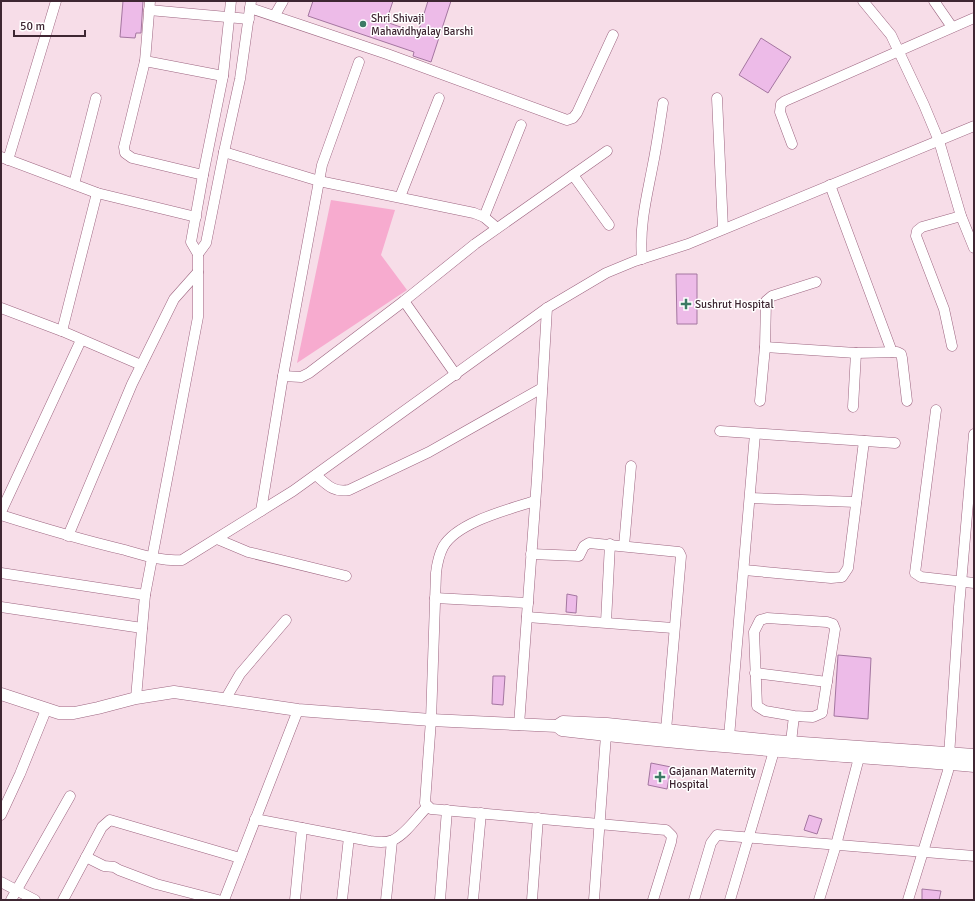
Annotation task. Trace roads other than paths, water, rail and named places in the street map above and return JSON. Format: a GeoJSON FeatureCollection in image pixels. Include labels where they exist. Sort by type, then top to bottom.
{"type":"FeatureCollection","features":[{"type":"Feature","properties":{"kind":"main road"},"geometry":{"type":"LineString","coordinates":[[1,694],[59,713],[98,708],[136,698],[174,692],[298,710],[519,725],[557,726],[563,722],[791,742],[860,751],[950,758],[974,755]]}},
{"type":"Feature","properties":{"kind":"main road"},"geometry":{"type":"LineString","coordinates":[[557,726],[562,730],[774,751],[860,751]]}},
{"type":"Feature","properties":{"kind":"main road"},"geometry":{"type":"LineString","coordinates":[[950,758],[974,766]]}},
{"type":"Feature","properties":{"kind":"street"},"geometry":{"type":"LineString","coordinates":[[56,1],[4,158],[97,192],[196,216]]}},
{"type":"Feature","properties":{"kind":"street"},"geometry":{"type":"LineString","coordinates":[[136,698],[145,595],[198,318],[198,254],[192,242],[203,175],[224,76],[231,1]]}},
{"type":"Feature","properties":{"kind":"street"},"geometry":{"type":"LineString","coordinates":[[275,15],[283,1]]}},
{"type":"Feature","properties":{"kind":"street"},"geometry":{"type":"LineString","coordinates":[[863,1],[884,25],[939,141],[961,216],[974,248]]}},
{"type":"Feature","properties":{"kind":"street"},"geometry":{"type":"LineString","coordinates":[[934,1],[952,27]]}},
{"type":"Feature","properties":{"kind":"street"},"geometry":{"type":"LineString","coordinates":[[198,254],[206,243],[240,79],[251,4],[275,15],[567,120],[573,118],[577,113],[613,36]]}},
{"type":"Feature","properties":{"kind":"street"},"geometry":{"type":"LineString","coordinates":[[203,175],[132,158],[125,153],[124,147],[145,61],[149,6],[249,19]]}},
{"type":"Feature","properties":{"kind":"street"},"geometry":{"type":"LineString","coordinates":[[792,144],[779,108],[785,101],[974,18]]}},
{"type":"Feature","properties":{"kind":"street"},"geometry":{"type":"LineString","coordinates":[[145,61],[224,76]]}},
{"type":"Feature","properties":{"kind":"street"},"geometry":{"type":"LineString","coordinates":[[261,511],[283,376],[322,165],[360,62]]}},
{"type":"Feature","properties":{"kind":"street"},"geometry":{"type":"LineString","coordinates":[[74,184],[96,98]]}},
{"type":"Feature","properties":{"kind":"street"},"geometry":{"type":"LineString","coordinates":[[400,197],[439,98]]}},
{"type":"Feature","properties":{"kind":"street"},"geometry":{"type":"LineString","coordinates":[[717,98],[723,229]]}},
{"type":"Feature","properties":{"kind":"street"},"geometry":{"type":"LineString","coordinates":[[642,259],[640,235],[642,214],[657,144],[663,103]]}},
{"type":"Feature","properties":{"kind":"street"},"geometry":{"type":"LineString","coordinates":[[484,217],[521,125]]}},
{"type":"Feature","properties":{"kind":"street"},"geometry":{"type":"LineString","coordinates":[[1,515],[68,536],[152,557],[174,561],[182,560],[316,475],[547,308],[606,274],[642,259],[688,244],[974,126]]}},
{"type":"Feature","properties":{"kind":"street"},"geometry":{"type":"LineString","coordinates":[[283,376],[301,376],[309,373],[497,228],[607,151]]}},
{"type":"Feature","properties":{"kind":"street"},"geometry":{"type":"LineString","coordinates":[[224,152],[319,180],[474,212],[484,217],[497,228]]}},
{"type":"Feature","properties":{"kind":"street"},"geometry":{"type":"LineString","coordinates":[[573,175],[609,224]]}},
{"type":"Feature","properties":{"kind":"street"},"geometry":{"type":"LineString","coordinates":[[830,185],[892,352]]}},
{"type":"Feature","properties":{"kind":"street"},"geometry":{"type":"LineString","coordinates":[[62,331],[97,192]]}},
{"type":"Feature","properties":{"kind":"street"},"geometry":{"type":"LineString","coordinates":[[952,346],[944,309],[916,236],[917,231],[922,228],[961,216]]}},
{"type":"Feature","properties":{"kind":"street"},"geometry":{"type":"LineString","coordinates":[[68,536],[141,365],[174,299],[198,272]]}},
{"type":"Feature","properties":{"kind":"street"},"geometry":{"type":"LineString","coordinates":[[760,400],[765,347],[765,307],[768,298],[816,282]]}},
{"type":"Feature","properties":{"kind":"street"},"geometry":{"type":"LineString","coordinates":[[404,301],[456,375]]}},
{"type":"Feature","properties":{"kind":"street"},"geometry":{"type":"LineString","coordinates":[[1,308],[62,331],[141,365]]}},
{"type":"Feature","properties":{"kind":"street"},"geometry":{"type":"LineString","coordinates":[[519,725],[532,554],[547,308]]}},
{"type":"Feature","properties":{"kind":"street"},"geometry":{"type":"LineString","coordinates":[[1,512],[81,340]]}},
{"type":"Feature","properties":{"kind":"street"},"geometry":{"type":"LineString","coordinates":[[765,347],[856,353],[892,352],[901,354],[907,401]]}},
{"type":"Feature","properties":{"kind":"street"},"geometry":{"type":"LineString","coordinates":[[853,406],[856,353]]}},
{"type":"Feature","properties":{"kind":"street"},"geometry":{"type":"LineString","coordinates":[[316,475],[334,490],[350,490],[429,452],[542,388]]}},
{"type":"Feature","properties":{"kind":"street"},"geometry":{"type":"LineString","coordinates":[[936,410],[914,569],[917,576],[974,583]]}},
{"type":"Feature","properties":{"kind":"street"},"geometry":{"type":"LineString","coordinates":[[720,431],[895,443]]}},
{"type":"Feature","properties":{"kind":"street"},"geometry":{"type":"LineString","coordinates":[[729,737],[755,434]]}},
{"type":"Feature","properties":{"kind":"street"},"geometry":{"type":"LineString","coordinates":[[908,900],[946,779],[950,758],[961,582],[970,525],[974,434]]}},
{"type":"Feature","properties":{"kind":"street"},"geometry":{"type":"LineString","coordinates":[[744,570],[831,578],[842,577],[848,568],[864,441]]}},
{"type":"Feature","properties":{"kind":"street"},"geometry":{"type":"LineString","coordinates":[[624,546],[632,466]]}},
{"type":"Feature","properties":{"kind":"street"},"geometry":{"type":"LineString","coordinates":[[750,498],[856,502]]}},
{"type":"Feature","properties":{"kind":"street"},"geometry":{"type":"LineString","coordinates":[[427,807],[424,796],[431,720],[435,598],[438,559],[443,546],[452,536],[468,526],[498,513],[535,502]]}},
{"type":"Feature","properties":{"kind":"street"},"geometry":{"type":"LineString","coordinates":[[216,539],[248,552],[346,576]]}},
{"type":"Feature","properties":{"kind":"street"},"geometry":{"type":"LineString","coordinates":[[532,554],[579,556],[586,543],[610,544],[679,552],[681,556],[673,628],[666,730]]}},
{"type":"Feature","properties":{"kind":"street"},"geometry":{"type":"LineString","coordinates":[[606,622],[610,544]]}},
{"type":"Feature","properties":{"kind":"street"},"geometry":{"type":"LineString","coordinates":[[1,573],[145,595]]}},
{"type":"Feature","properties":{"kind":"street"},"geometry":{"type":"LineString","coordinates":[[435,598],[528,603]]}},
{"type":"Feature","properties":{"kind":"street"},"geometry":{"type":"LineString","coordinates":[[1,607],[142,628]]}},
{"type":"Feature","properties":{"kind":"street"},"geometry":{"type":"LineString","coordinates":[[527,617],[673,628]]}},
{"type":"Feature","properties":{"kind":"street"},"geometry":{"type":"LineString","coordinates":[[767,618],[827,622],[833,624],[835,629],[822,712],[813,717],[794,716],[765,711],[757,706],[755,673],[754,632],[760,620],[767,618]]}},
{"type":"Feature","properties":{"kind":"street"},"geometry":{"type":"LineString","coordinates":[[225,700],[240,674],[286,620]]}},
{"type":"Feature","properties":{"kind":"street"},"geometry":{"type":"LineString","coordinates":[[755,673],[827,682]]}},
{"type":"Feature","properties":{"kind":"street"},"geometry":{"type":"LineString","coordinates":[[1,816],[46,710]]}},
{"type":"Feature","properties":{"kind":"street"},"geometry":{"type":"LineString","coordinates":[[224,900],[298,710]]}},
{"type":"Feature","properties":{"kind":"street"},"geometry":{"type":"LineString","coordinates":[[791,742],[794,716]]}},
{"type":"Feature","properties":{"kind":"street"},"geometry":{"type":"LineString","coordinates":[[594,900],[606,735]]}},
{"type":"Feature","properties":{"kind":"street"},"geometry":{"type":"LineString","coordinates":[[730,900],[774,751]]}},
{"type":"Feature","properties":{"kind":"street"},"geometry":{"type":"LineString","coordinates":[[819,900],[836,846],[860,751]]}},
{"type":"Feature","properties":{"kind":"street"},"geometry":{"type":"LineString","coordinates":[[11,900],[70,796]]}},
{"type":"Feature","properties":{"kind":"street"},"geometry":{"type":"LineString","coordinates":[[427,807],[666,830],[670,832],[672,836],[671,842],[653,900]]}},
{"type":"Feature","properties":{"kind":"street"},"geometry":{"type":"LineString","coordinates":[[255,819],[370,841],[392,841],[403,834],[427,807]]}},
{"type":"Feature","properties":{"kind":"street"},"geometry":{"type":"LineString","coordinates":[[440,900],[447,810]]}},
{"type":"Feature","properties":{"kind":"street"},"geometry":{"type":"LineString","coordinates":[[473,900],[481,813]]}},
{"type":"Feature","properties":{"kind":"street"},"geometry":{"type":"LineString","coordinates":[[532,900],[538,818]]}},
{"type":"Feature","properties":{"kind":"street"},"geometry":{"type":"LineString","coordinates":[[63,900],[102,827],[110,820],[240,858]]}},
{"type":"Feature","properties":{"kind":"street"},"geometry":{"type":"LineString","coordinates":[[295,900],[302,828]]}},
{"type":"Feature","properties":{"kind":"street"},"geometry":{"type":"LineString","coordinates":[[694,900],[713,838],[717,835],[836,846],[974,856]]}},
{"type":"Feature","properties":{"kind":"street"},"geometry":{"type":"LineString","coordinates":[[342,900],[349,837]]}},
{"type":"Feature","properties":{"kind":"street"},"geometry":{"type":"LineString","coordinates":[[386,900],[392,841]]}},
{"type":"Feature","properties":{"kind":"street"},"geometry":{"type":"LineString","coordinates":[[86,857],[104,866],[114,867],[156,884],[218,900]]}},
{"type":"Feature","properties":{"kind":"street"},"geometry":{"type":"LineString","coordinates":[[1,882],[35,900]]}},
{"type":"Feature","properties":{"kind":"place","name":"Shri Shivaji Mahavidhyalay Barshi"},"geometry":{"type":"Point","coordinates":[363,24]}},
{"type":"Feature","properties":{"kind":"place","name":"Sushrut Hospital"},"geometry":{"type":"Point","coordinates":[686,304]}},
{"type":"Feature","properties":{"kind":"place","name":"Gajanan Maternity Hospital"},"geometry":{"type":"Point","coordinates":[660,777]}}]}
